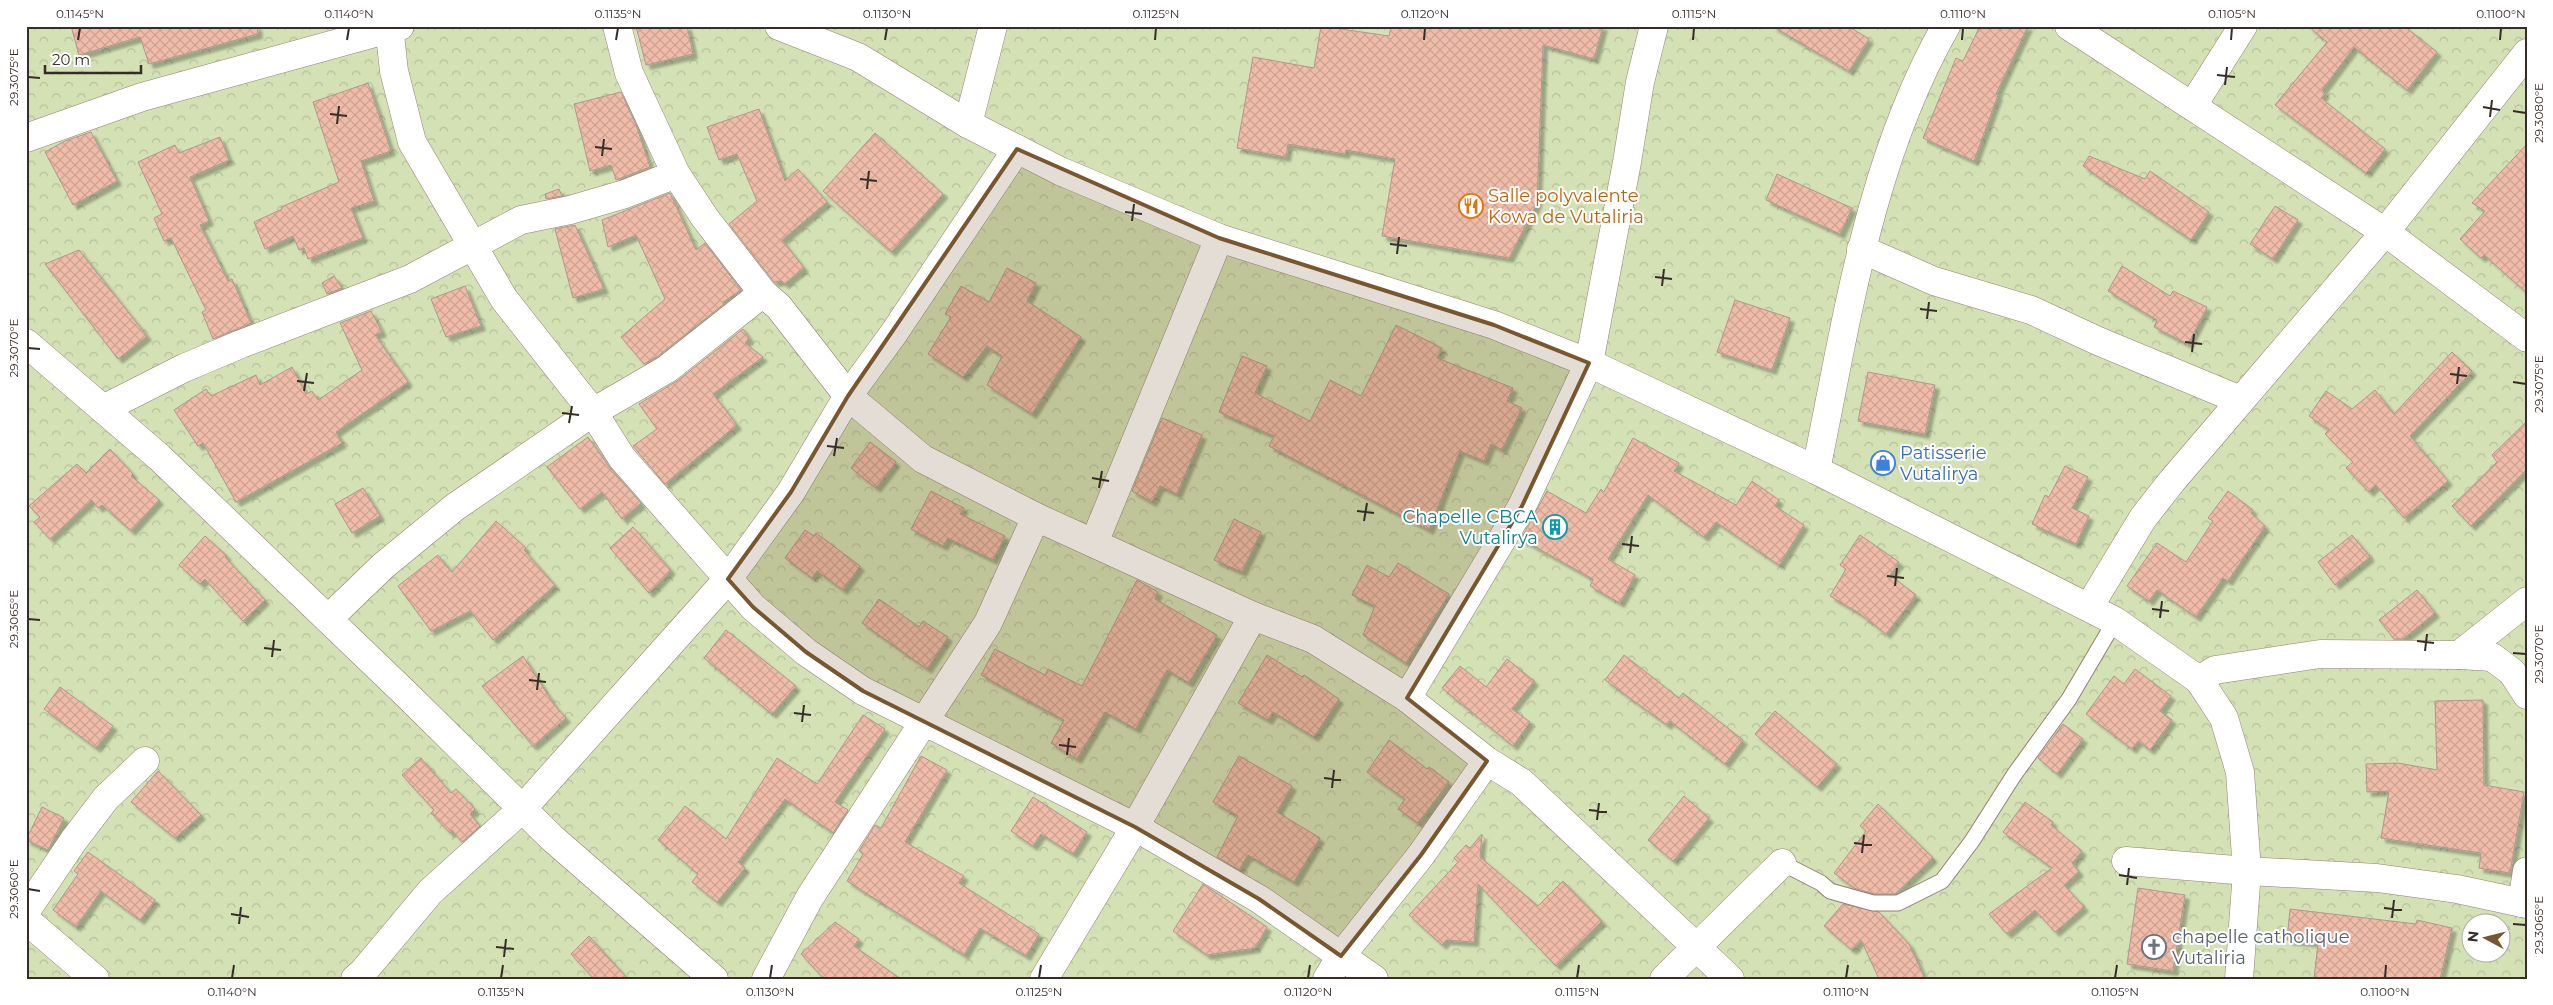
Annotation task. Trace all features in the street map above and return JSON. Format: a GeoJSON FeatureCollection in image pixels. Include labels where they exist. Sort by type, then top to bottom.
{"type":"FeatureCollection","features":[{"type":"Feature","properties":{"kind":"street"},"geometry":{"type":"LineString","coordinates":[[617,26],[629,73],[676,174],[705,218],[763,294],[779,307],[848,396],[923,459],[1094,543],[1253,616],[1313,639],[1407,698],[1487,761],[1521,782],[1698,946],[1730,979]]}},
{"type":"Feature","properties":{"kind":"street"},"geometry":{"type":"LineString","coordinates":[[779,26],[858,57],[968,124],[1060,171],[1219,238],[1494,325],[1589,364],[1816,470],[2115,621],[2199,680],[2224,718],[2240,772],[2247,871],[2239,979]]}},
{"type":"Feature","properties":{"kind":"street"},"geometry":{"type":"LineString","coordinates":[[968,124],[993,26]]}},
{"type":"Feature","properties":{"kind":"street"},"geometry":{"type":"LineString","coordinates":[[1407,698],[1522,506],[1589,364],[1628,162],[1640,82],[1654,26]]}},
{"type":"Feature","properties":{"kind":"street"},"geometry":{"type":"LineString","coordinates":[[1816,470],[1861,250],[1901,120],[1946,26]]}},
{"type":"Feature","properties":{"kind":"street"},"geometry":{"type":"LineString","coordinates":[[2069,26],[2193,105],[2385,232],[2527,338]]}},
{"type":"Feature","properties":{"kind":"street"},"geometry":{"type":"LineString","coordinates":[[2193,105],[2243,26]]}},
{"type":"Feature","properties":{"kind":"street"},"geometry":{"type":"LineString","coordinates":[[26,138],[142,97],[393,28],[394,72],[412,142],[504,299],[593,412],[622,458],[753,608],[806,652],[863,691],[1135,827],[1259,899],[1334,968],[1374,979]]}},
{"type":"Feature","properties":{"kind":"street"},"geometry":{"type":"LineString","coordinates":[[2089,607],[2143,518],[2240,400],[2385,232],[2527,53]]}},
{"type":"Feature","properties":{"kind":"street"},"geometry":{"type":"LineString","coordinates":[[355,979],[430,892],[523,808],[728,579],[791,492],[848,396],[894,333],[1017,149]]}},
{"type":"Feature","properties":{"kind":"street"},"geometry":{"type":"LineString","coordinates":[[103,409],[184,368],[410,279],[521,220],[570,210],[625,194],[676,174]]}},
{"type":"Feature","properties":{"kind":"street"},"geometry":{"type":"LineString","coordinates":[[1094,543],[1219,238]]}},
{"type":"Feature","properties":{"kind":"street"},"geometry":{"type":"LineString","coordinates":[[1861,250],[1934,281],[2031,310],[2098,342],[2240,400]]}},
{"type":"Feature","properties":{"kind":"street"},"geometry":{"type":"LineString","coordinates":[[328,619],[384,566],[455,507],[593,412],[667,369],[763,294]]}},
{"type":"Feature","properties":{"kind":"street"},"geometry":{"type":"LineString","coordinates":[[26,343],[159,457],[552,838],[714,979]]}},
{"type":"Feature","properties":{"kind":"street"},"geometry":{"type":"LineString","coordinates":[[766,979],[810,897],[988,623],[1036,516]]}},
{"type":"Feature","properties":{"kind":"street"},"geometry":{"type":"LineString","coordinates":[[2459,655],[2527,601]]}},
{"type":"Feature","properties":{"kind":"street"},"geometry":{"type":"LineString","coordinates":[[1044,979],[1135,827],[1253,616]]}},
{"type":"Feature","properties":{"kind":"street"},"geometry":{"type":"LineString","coordinates":[[2199,680],[2215,670],[2320,654],[2459,655],[2492,657],[2512,672],[2527,695]]}},
{"type":"Feature","properties":{"kind":"street"},"geometry":{"type":"LineString","coordinates":[[26,912],[74,840],[106,798],[145,761]]}},
{"type":"Feature","properties":{"kind":"street"},"geometry":{"type":"LineString","coordinates":[[1334,968],[1421,855],[1487,761]]}},
{"type":"Feature","properties":{"kind":"street"},"geometry":{"type":"LineString","coordinates":[[2126,861],[2247,871],[2377,878],[2457,889],[2524,903],[2527,871]]}},
{"type":"Feature","properties":{"kind":"street"},"geometry":{"type":"LineString","coordinates":[[1664,979],[1782,863]]}},
{"type":"Feature","properties":{"kind":"street"},"geometry":{"type":"LineString","coordinates":[[26,920],[95,979]]}},
{"type":"Feature","properties":{"kind":"lane"},"geometry":{"type":"LineString","coordinates":[[1782,863],[1822,883],[1830,891],[1873,903],[1898,903],[1942,881],[1972,841],[2014,775],[2069,699],[2115,621]]}},
{"type":"Feature","properties":{"kind":"highlighted area"},"geometry":{"type":"Polygon","coordinates":[[[1017,149],[1219,238],[1494,325],[1589,363],[1522,506],[1407,698],[1487,761],[1421,855],[1341,956],[1259,899],[1135,827],[863,691],[806,652],[753,607],[728,579],[791,492],[848,396],[1017,149]]]}},
{"type":"Feature","properties":{"kind":"green space"},"geometry":{"type":"Polygon","coordinates":[[[26,26],[2527,26],[2527,979],[26,979],[26,26]]]}},
{"type":"Feature","properties":{"kind":"building"},"geometry":{"type":"Polygon","coordinates":[[[71,26],[257,26],[258,34],[149,64],[140,37],[79,55],[71,26]]]}},
{"type":"Feature","properties":{"kind":"building"},"geometry":{"type":"Polygon","coordinates":[[[636,26],[687,26],[693,54],[646,65],[636,26]]]}},
{"type":"Feature","properties":{"kind":"building"},"geometry":{"type":"Polygon","coordinates":[[[1321,26],[1389,36],[1391,26],[1603,26],[1594,59],[1543,45],[1537,203],[1509,258],[1382,236],[1395,159],[1346,150],[1345,154],[1288,144],[1286,157],[1237,148],[1253,57],[1314,68],[1321,26]]]}},
{"type":"Feature","properties":{"kind":"building"},"geometry":{"type":"Polygon","coordinates":[[[1772,26],[1848,26],[1869,39],[1849,71],[1772,26]]]}},
{"type":"Feature","properties":{"kind":"building"},"geometry":{"type":"Polygon","coordinates":[[[1980,26],[2028,26],[1996,94],[1998,95],[1974,161],[1923,138],[1956,58],[1963,61],[1980,26]]]}},
{"type":"Feature","properties":{"kind":"building"},"geometry":{"type":"Polygon","coordinates":[[[2308,26],[2404,26],[2437,52],[2407,90],[2354,47],[2322,90],[2325,93],[2321,98],[2385,149],[2366,173],[2275,105],[2327,42],[2308,26]]]}},
{"type":"Feature","properties":{"kind":"building"},"geometry":{"type":"Polygon","coordinates":[[[368,83],[391,151],[361,161],[374,201],[351,208],[363,238],[308,259],[304,248],[299,250],[293,236],[265,249],[254,222],[282,209],[281,207],[339,182],[313,102],[368,83]]]}},
{"type":"Feature","properties":{"kind":"building"},"geometry":{"type":"Polygon","coordinates":[[[621,92],[636,125],[650,167],[616,180],[611,165],[590,171],[574,104],[621,92]]]}},
{"type":"Feature","properties":{"kind":"building"},"geometry":{"type":"Polygon","coordinates":[[[759,109],[785,181],[798,169],[827,202],[782,240],[804,268],[784,284],[782,281],[774,282],[729,224],[757,201],[737,154],[719,160],[707,127],[759,109]]]}},
{"type":"Feature","properties":{"kind":"building"},"geometry":{"type":"Polygon","coordinates":[[[91,132],[117,181],[73,205],[45,152],[65,141],[91,132]]]}},
{"type":"Feature","properties":{"kind":"building"},"geometry":{"type":"Polygon","coordinates":[[[875,133],[943,194],[891,252],[823,191],[875,133]]]}},
{"type":"Feature","properties":{"kind":"building"},"geometry":{"type":"Polygon","coordinates":[[[220,137],[229,160],[190,177],[209,221],[200,225],[228,281],[232,279],[251,323],[213,339],[202,312],[206,310],[171,238],[164,241],[154,218],[162,214],[138,162],[175,145],[179,153],[220,137]]]}},
{"type":"Feature","properties":{"kind":"building"},"geometry":{"type":"Polygon","coordinates":[[[2527,144],[2527,293],[2484,255],[2481,258],[2460,239],[2485,211],[2472,203],[2527,144]]]}},
{"type":"Feature","properties":{"kind":"building"},"geometry":{"type":"Polygon","coordinates":[[[2089,156],[2145,179],[2150,171],[2209,212],[2191,240],[2083,166],[2089,156]]]}},
{"type":"Feature","properties":{"kind":"building"},"geometry":{"type":"Polygon","coordinates":[[[1777,174],[1852,208],[1840,234],[1766,200],[1777,174]]]}},
{"type":"Feature","properties":{"kind":"building"},"geometry":{"type":"Polygon","coordinates":[[[559,189],[562,196],[546,199],[545,194],[559,189]]]}},
{"type":"Feature","properties":{"kind":"building"},"geometry":{"type":"Polygon","coordinates":[[[670,193],[696,250],[705,243],[741,290],[723,302],[724,304],[658,356],[644,364],[621,337],[665,299],[636,235],[608,247],[602,220],[670,193]]]}},
{"type":"Feature","properties":{"kind":"building"},"geometry":{"type":"Polygon","coordinates":[[[2275,206],[2298,220],[2273,259],[2250,244],[2275,206]]]}},
{"type":"Feature","properties":{"kind":"building"},"geometry":{"type":"Polygon","coordinates":[[[575,225],[604,289],[573,298],[555,229],[575,225]]]}},
{"type":"Feature","properties":{"kind":"building"},"geometry":{"type":"Polygon","coordinates":[[[79,250],[147,336],[118,359],[45,264],[79,250]]]}},
{"type":"Feature","properties":{"kind":"building"},"geometry":{"type":"Polygon","coordinates":[[[2122,266],[2170,296],[2173,291],[2207,307],[2188,344],[2154,327],[2157,320],[2108,291],[2122,266]]]}},
{"type":"Feature","properties":{"kind":"building"},"geometry":{"type":"Polygon","coordinates":[[[1007,268],[1036,283],[1027,301],[1081,337],[1032,414],[987,385],[1002,356],[987,346],[963,377],[928,354],[951,317],[945,314],[961,286],[989,302],[1007,268]]]}},
{"type":"Feature","properties":{"kind":"building"},"geometry":{"type":"Polygon","coordinates":[[[334,276],[342,288],[327,294],[322,283],[334,276]]]}},
{"type":"Feature","properties":{"kind":"building"},"geometry":{"type":"Polygon","coordinates":[[[465,286],[481,326],[446,337],[431,299],[465,286]]]}},
{"type":"Feature","properties":{"kind":"building"},"geometry":{"type":"Polygon","coordinates":[[[1735,300],[1790,318],[1772,370],[1717,352],[1735,300]]]}},
{"type":"Feature","properties":{"kind":"building"},"geometry":{"type":"Polygon","coordinates":[[[371,311],[382,332],[375,335],[408,382],[336,432],[342,443],[236,502],[203,443],[198,446],[174,410],[206,389],[211,396],[256,375],[260,385],[292,367],[306,394],[312,391],[318,400],[362,370],[340,323],[371,311]]]}},
{"type":"Feature","properties":{"kind":"building"},"geometry":{"type":"Polygon","coordinates":[[[1396,325],[1442,348],[1437,358],[1513,388],[1507,401],[1522,408],[1502,450],[1491,444],[1484,461],[1460,451],[1429,530],[1269,446],[1274,436],[1219,412],[1242,356],[1267,366],[1255,393],[1310,421],[1330,380],[1361,396],[1396,325]]]}},
{"type":"Feature","properties":{"kind":"building"},"geometry":{"type":"Polygon","coordinates":[[[743,329],[749,338],[745,343],[763,357],[713,394],[737,425],[665,484],[633,446],[657,429],[639,404],[677,381],[743,329]]]}},
{"type":"Feature","properties":{"kind":"building"},"geometry":{"type":"Polygon","coordinates":[[[2452,352],[2472,371],[2410,436],[2448,481],[2404,518],[2376,485],[2369,492],[2346,468],[2353,462],[2325,434],[2329,430],[2309,416],[2326,391],[2352,409],[2375,390],[2394,414],[2452,352]]]}},
{"type":"Feature","properties":{"kind":"building"},"geometry":{"type":"Polygon","coordinates":[[[1868,372],[1935,385],[1925,434],[1858,421],[1868,372]]]}},
{"type":"Feature","properties":{"kind":"building"},"geometry":{"type":"Polygon","coordinates":[[[1162,418],[1202,435],[1177,494],[1160,486],[1152,502],[1132,491],[1162,418]]]}},
{"type":"Feature","properties":{"kind":"building"},"geometry":{"type":"Polygon","coordinates":[[[2527,421],[2527,469],[2471,526],[2452,506],[2497,462],[2492,455],[2527,421]]]}},
{"type":"Feature","properties":{"kind":"building"},"geometry":{"type":"Polygon","coordinates":[[[588,437],[610,468],[641,503],[622,519],[602,492],[580,509],[547,467],[588,437]]]}},
{"type":"Feature","properties":{"kind":"building"},"geometry":{"type":"Polygon","coordinates":[[[1633,438],[1679,463],[1674,471],[1736,505],[1752,481],[1779,500],[1775,506],[1804,525],[1779,565],[1716,522],[1704,537],[1648,495],[1608,559],[1635,575],[1620,603],[1590,586],[1593,579],[1521,539],[1547,491],[1586,513],[1601,489],[1604,492],[1633,438]]]}},
{"type":"Feature","properties":{"kind":"building"},"geometry":{"type":"Polygon","coordinates":[[[870,442],[896,462],[876,488],[851,468],[870,442]]]}},
{"type":"Feature","properties":{"kind":"building"},"geometry":{"type":"Polygon","coordinates":[[[110,449],[133,474],[131,476],[159,500],[131,531],[102,505],[98,508],[92,500],[50,539],[34,522],[40,517],[29,506],[77,464],[86,473],[110,449]]]}},
{"type":"Feature","properties":{"kind":"building"},"geometry":{"type":"Polygon","coordinates":[[[2065,466],[2088,477],[2072,508],[2089,516],[2076,544],[2032,524],[2045,495],[2049,497],[2065,466]]]}},
{"type":"Feature","properties":{"kind":"building"},"geometry":{"type":"Polygon","coordinates":[[[363,488],[380,516],[352,533],[335,504],[363,488]]]}},
{"type":"Feature","properties":{"kind":"building"},"geometry":{"type":"Polygon","coordinates":[[[931,491],[964,508],[960,514],[1005,536],[993,560],[948,538],[943,546],[911,529],[931,491]]]}},
{"type":"Feature","properties":{"kind":"building"},"geometry":{"type":"Polygon","coordinates":[[[2228,491],[2253,510],[2251,513],[2265,526],[2228,581],[2223,578],[2196,617],[2157,590],[2149,601],[2127,586],[2157,543],[2186,562],[2213,521],[2208,518],[2228,491]]]}},
{"type":"Feature","properties":{"kind":"building"},"geometry":{"type":"Polygon","coordinates":[[[1234,519],[1261,532],[1242,572],[1214,560],[1234,519]]]}},
{"type":"Feature","properties":{"kind":"building"},"geometry":{"type":"Polygon","coordinates":[[[496,521],[526,548],[524,550],[555,585],[493,640],[470,611],[431,631],[398,586],[438,555],[452,572],[496,521]]]}},
{"type":"Feature","properties":{"kind":"building"},"geometry":{"type":"Polygon","coordinates":[[[633,527],[671,570],[649,593],[610,548],[633,527]]]}},
{"type":"Feature","properties":{"kind":"building"},"geometry":{"type":"Polygon","coordinates":[[[805,530],[814,536],[816,533],[860,566],[843,590],[817,571],[812,578],[785,558],[805,530]]]}},
{"type":"Feature","properties":{"kind":"building"},"geometry":{"type":"Polygon","coordinates":[[[1860,535],[1899,562],[1890,575],[1916,595],[1886,634],[1859,613],[1830,596],[1846,569],[1840,565],[1860,535]]]}},
{"type":"Feature","properties":{"kind":"building"},"geometry":{"type":"Polygon","coordinates":[[[2352,535],[2370,557],[2335,585],[2318,562],[2352,535]]]}},
{"type":"Feature","properties":{"kind":"building"},"geometry":{"type":"Polygon","coordinates":[[[205,536],[227,556],[225,557],[265,600],[243,621],[205,579],[200,584],[179,565],[205,536]]]}},
{"type":"Feature","properties":{"kind":"building"},"geometry":{"type":"Polygon","coordinates":[[[1398,563],[1449,594],[1406,663],[1363,635],[1375,606],[1352,595],[1367,565],[1389,577],[1398,563]]]}},
{"type":"Feature","properties":{"kind":"building"},"geometry":{"type":"Polygon","coordinates":[[[1137,580],[1158,592],[1155,599],[1217,635],[1189,683],[1167,670],[1136,729],[1105,712],[1077,759],[1051,743],[1064,720],[981,675],[995,649],[1045,675],[1048,669],[1082,686],[1137,580]]]}},
{"type":"Feature","properties":{"kind":"building"},"geometry":{"type":"Polygon","coordinates":[[[2417,590],[2435,613],[2403,639],[2394,639],[2379,620],[2417,590]]]}},
{"type":"Feature","properties":{"kind":"building"},"geometry":{"type":"Polygon","coordinates":[[[879,599],[919,627],[923,621],[948,637],[927,669],[862,623],[879,599]]]}},
{"type":"Feature","properties":{"kind":"building"},"geometry":{"type":"Polygon","coordinates":[[[726,630],[796,686],[772,714],[704,658],[726,630]]]}},
{"type":"Feature","properties":{"kind":"building"},"geometry":{"type":"Polygon","coordinates":[[[1267,655],[1302,677],[1304,675],[1339,699],[1314,737],[1273,712],[1268,720],[1238,703],[1267,655]]]}},
{"type":"Feature","properties":{"kind":"building"},"geometry":{"type":"Polygon","coordinates":[[[1624,655],[1679,698],[1683,693],[1743,740],[1725,764],[1670,721],[1667,725],[1605,680],[1624,655]]]}},
{"type":"Feature","properties":{"kind":"building"},"geometry":{"type":"Polygon","coordinates":[[[523,656],[555,706],[566,718],[533,746],[482,686],[523,656]]]}},
{"type":"Feature","properties":{"kind":"building"},"geometry":{"type":"Polygon","coordinates":[[[1507,659],[1534,681],[1512,709],[1530,722],[1513,746],[1442,688],[1460,666],[1486,687],[1507,659]]]}},
{"type":"Feature","properties":{"kind":"building"},"geometry":{"type":"Polygon","coordinates":[[[2135,669],[2171,696],[2160,711],[2172,720],[2150,750],[2138,741],[2132,749],[2086,714],[2114,676],[2124,684],[2135,669]]]}},
{"type":"Feature","properties":{"kind":"building"},"geometry":{"type":"Polygon","coordinates":[[[60,687],[113,726],[96,748],[44,709],[60,687]]]}},
{"type":"Feature","properties":{"kind":"building"},"geometry":{"type":"Polygon","coordinates":[[[2483,700],[2484,785],[2524,792],[2510,873],[2479,868],[2481,853],[2381,838],[2389,791],[2367,792],[2366,764],[2398,763],[2437,770],[2435,701],[2483,700]]]}},
{"type":"Feature","properties":{"kind":"building"},"geometry":{"type":"Polygon","coordinates":[[[1775,711],[1837,764],[1817,787],[1755,734],[1775,711]]]}},
{"type":"Feature","properties":{"kind":"building"},"geometry":{"type":"Polygon","coordinates":[[[863,715],[885,729],[835,802],[848,810],[833,833],[785,799],[738,862],[745,868],[717,902],[692,882],[698,874],[658,840],[685,806],[726,839],[777,758],[817,784],[863,715]]]}},
{"type":"Feature","properties":{"kind":"building"},"geometry":{"type":"Polygon","coordinates":[[[2063,724],[2083,739],[2057,774],[2038,758],[2063,724]]]}},
{"type":"Feature","properties":{"kind":"building"},"geometry":{"type":"Polygon","coordinates":[[[1389,740],[1427,769],[1429,767],[1449,782],[1418,823],[1398,809],[1405,799],[1367,772],[1389,740]]]}},
{"type":"Feature","properties":{"kind":"building"},"geometry":{"type":"Polygon","coordinates":[[[921,756],[947,770],[905,842],[964,876],[959,883],[1039,934],[1026,956],[980,928],[964,955],[847,881],[863,854],[859,851],[875,825],[881,828],[921,756]]]}},
{"type":"Feature","properties":{"kind":"building"},"geometry":{"type":"Polygon","coordinates":[[[1239,756],[1292,786],[1277,812],[1320,838],[1294,882],[1248,855],[1239,870],[1217,857],[1238,816],[1213,802],[1239,756]]]}},
{"type":"Feature","properties":{"kind":"building"},"geometry":{"type":"Polygon","coordinates":[[[421,758],[451,793],[456,789],[475,809],[470,814],[480,826],[462,842],[452,830],[450,833],[431,813],[434,810],[402,775],[421,758]]]}},
{"type":"Feature","properties":{"kind":"building"},"geometry":{"type":"Polygon","coordinates":[[[158,771],[201,815],[175,838],[131,802],[158,771]]]}},
{"type":"Feature","properties":{"kind":"building"},"geometry":{"type":"Polygon","coordinates":[[[1684,796],[1709,818],[1673,861],[1648,840],[1684,796]]]}},
{"type":"Feature","properties":{"kind":"building"},"geometry":{"type":"Polygon","coordinates":[[[1033,797],[1087,832],[1073,854],[1041,834],[1033,846],[1011,831],[1033,797]]]}},
{"type":"Feature","properties":{"kind":"building"},"geometry":{"type":"Polygon","coordinates":[[[2025,802],[2053,822],[2051,825],[2082,851],[2072,863],[2079,872],[2064,885],[2084,907],[2055,932],[2035,910],[2007,934],[1989,914],[2052,868],[2003,832],[2025,802]]]}},
{"type":"Feature","properties":{"kind":"building"},"geometry":{"type":"Polygon","coordinates":[[[1878,804],[1933,858],[1895,894],[1874,894],[1854,888],[1834,873],[1866,831],[1860,826],[1878,804]]]}},
{"type":"Feature","properties":{"kind":"building"},"geometry":{"type":"Polygon","coordinates":[[[42,807],[64,818],[48,850],[26,840],[42,807]]]}},
{"type":"Feature","properties":{"kind":"building"},"geometry":{"type":"Polygon","coordinates":[[[1482,834],[1480,857],[1538,906],[1563,881],[1602,921],[1556,966],[1478,884],[1474,942],[1446,940],[1442,945],[1409,915],[1458,862],[1454,858],[1466,845],[1470,848],[1482,834]]]}},
{"type":"Feature","properties":{"kind":"building"},"geometry":{"type":"Polygon","coordinates":[[[88,852],[155,900],[140,920],[101,891],[76,927],[53,910],[78,874],[74,871],[88,852]]]}},
{"type":"Feature","properties":{"kind":"building"},"geometry":{"type":"Polygon","coordinates":[[[1203,884],[1267,927],[1255,948],[1207,955],[1173,931],[1203,884]]]}},
{"type":"Feature","properties":{"kind":"building"},"geometry":{"type":"Polygon","coordinates":[[[2138,888],[2185,895],[2173,971],[2127,964],[2138,888]]]}},
{"type":"Feature","properties":{"kind":"building"},"geometry":{"type":"Polygon","coordinates":[[[1843,904],[1879,912],[1909,944],[1925,979],[1879,979],[1861,940],[1852,950],[1824,926],[1843,904]]]}},
{"type":"Feature","properties":{"kind":"building"},"geometry":{"type":"Polygon","coordinates":[[[2290,909],[2416,924],[2417,920],[2452,928],[2440,979],[2314,979],[2318,943],[2287,940],[2290,909]]]}},
{"type":"Feature","properties":{"kind":"building"},"geometry":{"type":"Polygon","coordinates":[[[835,922],[859,939],[854,946],[901,979],[824,979],[801,954],[835,922]]]}},
{"type":"Feature","properties":{"kind":"building"},"geometry":{"type":"Polygon","coordinates":[[[589,936],[628,979],[594,979],[571,954],[589,936]]]}},
{"type":"Feature","properties":{"kind":"place","name":"Salle polyvalente Kowa de Vutaliria"},"geometry":{"type":"Point","coordinates":[1471,206]}},
{"type":"Feature","properties":{"kind":"place","name":"Patisserie Vutalirya"},"geometry":{"type":"Point","coordinates":[1883,463]}},
{"type":"Feature","properties":{"kind":"place","name":"Chapelle CBCA Vutalirya"},"geometry":{"type":"Point","coordinates":[1555,527]}},
{"type":"Feature","properties":{"kind":"place","name":"chapelle catholique Vutaliria"},"geometry":{"type":"Point","coordinates":[2154,947]}}]}
